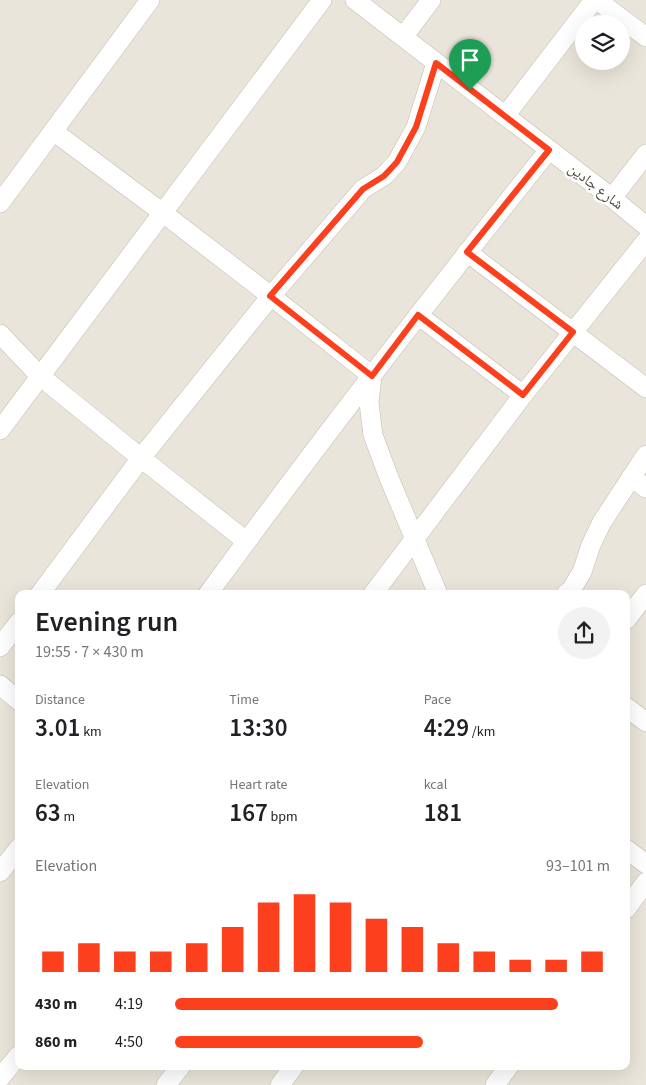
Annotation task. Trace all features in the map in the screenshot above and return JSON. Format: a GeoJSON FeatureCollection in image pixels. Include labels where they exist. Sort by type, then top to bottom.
{"type":"FeatureCollection","features":[{"type":"Feature","properties":{"kind":"street"},"geometry":{"type":"LineString","coordinates":[[0,203],[150,0]]}},
{"type":"Feature","properties":{"kind":"street"},"geometry":{"type":"LineString","coordinates":[[0,430],[322,0]]}},
{"type":"Feature","properties":{"kind":"street","name":"شارع جادين"},"geometry":{"type":"LineString","coordinates":[[355,0],[646,226]]}},
{"type":"Feature","properties":{"kind":"street"},"geometry":{"type":"LineString","coordinates":[[403,37],[431,0]]}},
{"type":"Feature","properties":{"kind":"street"},"geometry":{"type":"LineString","coordinates":[[505,116],[595,0],[646,37]]}},
{"type":"Feature","properties":{"kind":"street"},"geometry":{"type":"LineString","coordinates":[[43,590],[141,458],[270,296],[363,189],[384,176],[397,162],[416,127],[436,63]]}},
{"type":"Feature","properties":{"kind":"street"},"geometry":{"type":"LineString","coordinates":[[53,132],[163,213],[372,376]]}},
{"type":"Feature","properties":{"kind":"street"},"geometry":{"type":"LineString","coordinates":[[211,590],[418,315],[549,150]]}},
{"type":"Feature","properties":{"kind":"street"},"geometry":{"type":"LineString","coordinates":[[612,198],[646,154]]}},
{"type":"Feature","properties":{"kind":"street"},"geometry":{"type":"LineString","coordinates":[[376,590],[523,395],[646,241]]}},
{"type":"Feature","properties":{"kind":"street"},"geometry":{"type":"LineString","coordinates":[[467,252],[646,388]]}},
{"type":"Feature","properties":{"kind":"street"},"geometry":{"type":"LineString","coordinates":[[418,315],[523,395]]}},
{"type":"Feature","properties":{"kind":"street"},"geometry":{"type":"LineString","coordinates":[[0,334],[40,376],[246,541]]}},
{"type":"Feature","properties":{"kind":"street"},"geometry":{"type":"LineString","coordinates":[[372,376],[369,403],[374,435],[389,478],[436,590]]}},
{"type":"Feature","properties":{"kind":"street"},"geometry":{"type":"LineString","coordinates":[[571,590],[582,572],[591,545],[602,522],[646,455]]}},
{"type":"Feature","properties":{"kind":"street"},"geometry":{"type":"LineString","coordinates":[[631,477],[646,488]]}},
{"type":"Feature","properties":{"kind":"street"},"geometry":{"type":"LineString","coordinates":[[630,615],[646,594]]}},
{"type":"Feature","properties":{"kind":"street"},"geometry":{"type":"LineString","coordinates":[[0,647],[15,627]]}},
{"type":"Feature","properties":{"kind":"street"},"geometry":{"type":"LineString","coordinates":[[0,686],[15,698]]}},
{"type":"Feature","properties":{"kind":"street"},"geometry":{"type":"LineString","coordinates":[[630,710],[646,722]]}},
{"type":"Feature","properties":{"kind":"street"},"geometry":{"type":"LineString","coordinates":[[630,852],[646,864]]}},
{"type":"Feature","properties":{"kind":"street"},"geometry":{"type":"LineString","coordinates":[[0,872],[15,853]]}},
{"type":"Feature","properties":{"kind":"street"},"geometry":{"type":"LineString","coordinates":[[630,904],[646,882]]}},
{"type":"Feature","properties":{"kind":"street"},"geometry":{"type":"LineString","coordinates":[[0,1078],[15,1059]]}},
{"type":"Feature","properties":{"kind":"street"},"geometry":{"type":"LineString","coordinates":[[166,1085],[178,1070]]}},
{"type":"Feature","properties":{"kind":"street"},"geometry":{"type":"LineString","coordinates":[[280,1085],[291,1070]]}},
{"type":"Feature","properties":{"kind":"street"},"geometry":{"type":"LineString","coordinates":[[495,1085],[506,1070]]}},
{"type":"Feature","properties":{"kind":"shaded area"},"geometry":{"type":"Polygon","coordinates":[[[0,0],[646,0],[646,1085],[0,1085],[0,0]]]}},
{"type":"Feature","properties":{"kind":"route"},"geometry":{"type":"LineString","coordinates":[[436,63],[470,90],[549,150],[467,252],[573,332],[523,395],[418,315],[372,376],[270,296],[363,189],[384,176],[397,162],[416,127],[436,63]]}}]}
